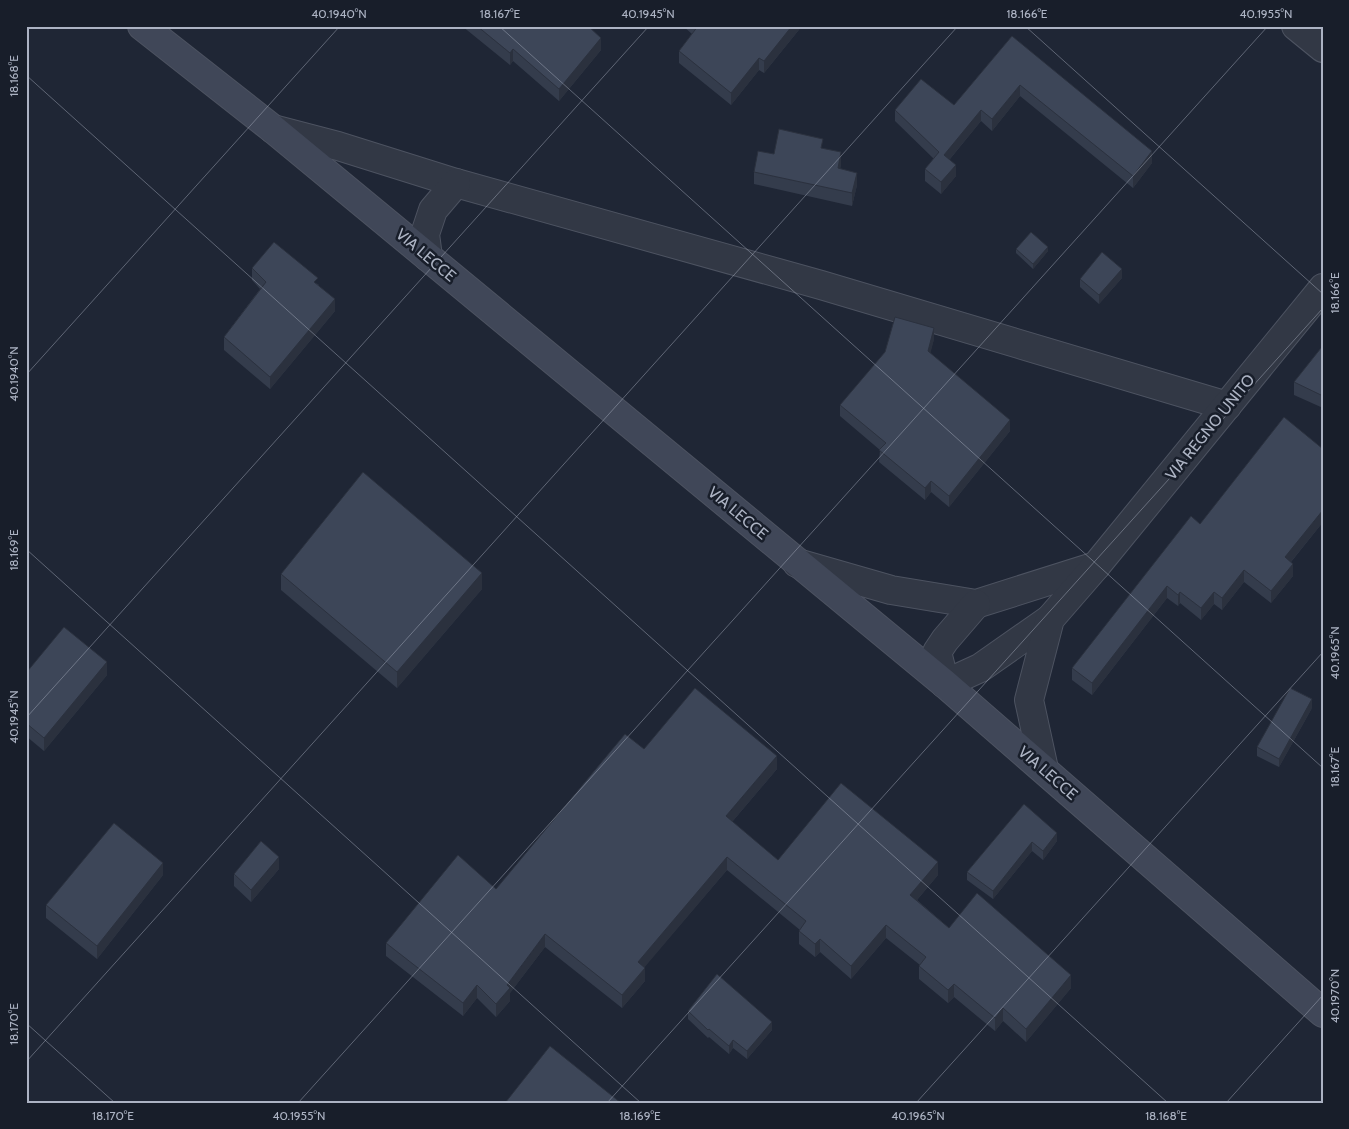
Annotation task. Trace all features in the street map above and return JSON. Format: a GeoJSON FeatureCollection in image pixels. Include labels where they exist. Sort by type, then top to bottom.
{"type":"FeatureCollection","features":[{"type":"Feature","properties":{"kind":"main road","name":"VIA LECCE"},"geometry":{"type":"LineString","coordinates":[[142,26],[272,129],[945,684],[1323,1013]]}},
{"type":"Feature","properties":{"kind":"street"},"geometry":{"type":"LineString","coordinates":[[1296,26],[1323,48]]}},
{"type":"Feature","properties":{"kind":"street"},"geometry":{"type":"LineString","coordinates":[[272,129],[338,146],[456,183],[830,288],[1226,406]]}},
{"type":"Feature","properties":{"kind":"street"},"geometry":{"type":"LineString","coordinates":[[428,257],[425,234],[433,210],[456,183]]}},
{"type":"Feature","properties":{"kind":"street","name":"VIA REGNO UNITO"},"geometry":{"type":"LineString","coordinates":[[1050,619],[1096,566],[1323,288]]}},
{"type":"Feature","properties":{"kind":"street"},"geometry":{"type":"LineString","coordinates":[[798,563],[891,590],[976,604],[1096,566]]}},
{"type":"Feature","properties":{"kind":"street"},"geometry":{"type":"LineString","coordinates":[[976,604],[937,652],[945,684],[980,668],[1050,619]]}},
{"type":"Feature","properties":{"kind":"street"},"geometry":{"type":"LineString","coordinates":[[1044,769],[1029,700],[1050,619]]}},
{"type":"Feature","properties":{"kind":"building"},"geometry":{"type":"Polygon","coordinates":[[[477,26],[588,26],[601,38],[559,89],[513,49],[510,53],[477,26]]]}},
{"type":"Feature","properties":{"kind":"building"},"geometry":{"type":"Polygon","coordinates":[[[698,26],[792,26],[764,61],[759,58],[731,93],[679,51],[698,26]]]}},
{"type":"Feature","properties":{"kind":"building"},"geometry":{"type":"Polygon","coordinates":[[[1012,36],[1152,151],[1133,176],[1020,85],[992,119],[981,110],[944,155],[956,165],[941,182],[925,169],[939,152],[895,110],[921,79],[954,105],[1012,36]]]}},
{"type":"Feature","properties":{"kind":"building"},"geometry":{"type":"Polygon","coordinates":[[[779,129],[823,139],[821,148],[841,152],[838,168],[857,173],[852,193],[754,172],[758,151],[774,154],[779,129]]]}},
{"type":"Feature","properties":{"kind":"building"},"geometry":{"type":"Polygon","coordinates":[[[1031,232],[1048,247],[1033,264],[1016,249],[1031,232]]]}},
{"type":"Feature","properties":{"kind":"building"},"geometry":{"type":"Polygon","coordinates":[[[274,242],[318,278],[314,282],[335,299],[270,377],[224,337],[266,282],[252,268],[274,242]]]}},
{"type":"Feature","properties":{"kind":"building"},"geometry":{"type":"Polygon","coordinates":[[[1102,252],[1122,269],[1099,295],[1080,279],[1102,252]]]}},
{"type":"Feature","properties":{"kind":"building"},"geometry":{"type":"Polygon","coordinates":[[[895,317],[934,328],[928,351],[1010,420],[949,496],[931,481],[925,488],[879,450],[886,443],[840,405],[885,352],[895,317]]]}},
{"type":"Feature","properties":{"kind":"building"},"geometry":{"type":"Polygon","coordinates":[[[1321,348],[1323,349],[1323,396],[1294,382],[1321,348]]]}},
{"type":"Feature","properties":{"kind":"building"},"geometry":{"type":"Polygon","coordinates":[[[1284,417],[1323,449],[1323,510],[1285,557],[1293,564],[1271,591],[1244,570],[1222,598],[1214,592],[1201,608],[1180,592],[1178,595],[1167,586],[1092,683],[1072,668],[1191,516],[1200,524],[1284,417]]]}},
{"type":"Feature","properties":{"kind":"building"},"geometry":{"type":"Polygon","coordinates":[[[363,472],[482,573],[397,672],[281,574],[363,472]]]}},
{"type":"Feature","properties":{"kind":"building"},"geometry":{"type":"Polygon","coordinates":[[[64,627],[107,662],[44,738],[26,723],[26,673],[64,627]]]}},
{"type":"Feature","properties":{"kind":"building"},"geometry":{"type":"Polygon","coordinates":[[[695,688],[777,756],[726,816],[778,860],[841,783],[938,862],[910,895],[949,928],[977,893],[1071,975],[1026,1029],[1003,1008],[995,1018],[954,984],[948,990],[919,966],[926,957],[886,925],[851,966],[820,939],[815,944],[799,931],[806,921],[727,857],[638,962],[645,968],[622,995],[545,934],[507,985],[510,988],[496,1004],[477,985],[463,1003],[386,943],[458,855],[496,889],[625,734],[644,749],[695,688]]]}},
{"type":"Feature","properties":{"kind":"building"},"geometry":{"type":"Polygon","coordinates":[[[1290,688],[1312,699],[1279,759],[1257,747],[1290,688]]]}},
{"type":"Feature","properties":{"kind":"building"},"geometry":{"type":"Polygon","coordinates":[[[1024,804],[1057,833],[1043,851],[1032,842],[993,891],[967,872],[1024,804]]]}},
{"type":"Feature","properties":{"kind":"building"},"geometry":{"type":"Polygon","coordinates":[[[114,823],[163,863],[97,946],[46,905],[114,823]]]}},
{"type":"Feature","properties":{"kind":"building"},"geometry":{"type":"Polygon","coordinates":[[[261,841],[279,857],[251,890],[234,874],[261,841]]]}},
{"type":"Feature","properties":{"kind":"building"},"geometry":{"type":"Polygon","coordinates":[[[717,974],[772,1022],[747,1051],[733,1040],[729,1046],[688,1011],[717,974]]]}},
{"type":"Feature","properties":{"kind":"building"},"geometry":{"type":"Polygon","coordinates":[[[550,1046],[621,1103],[505,1103],[550,1046]]]}}]}
